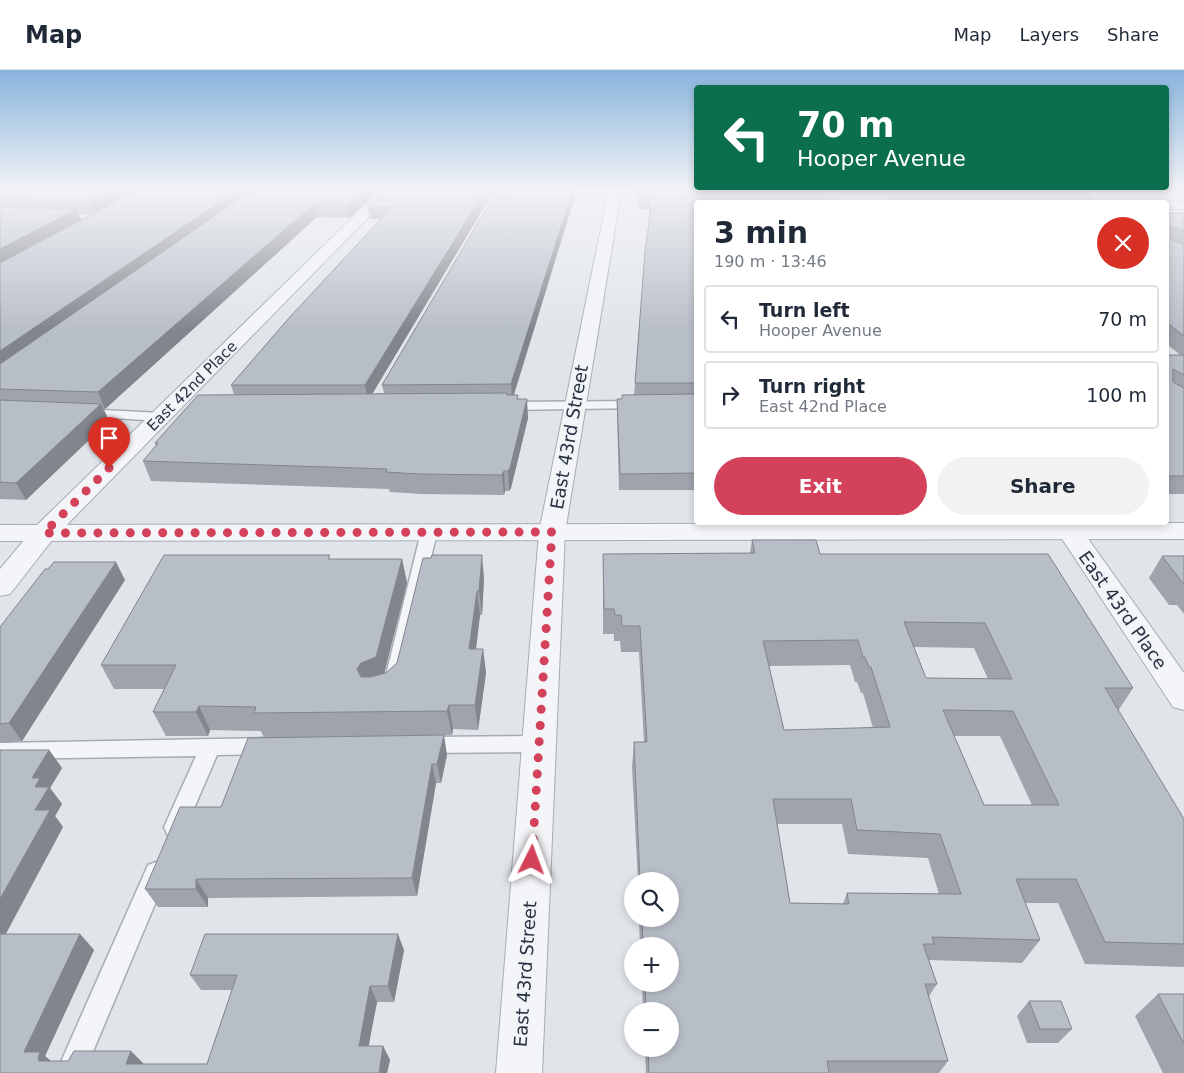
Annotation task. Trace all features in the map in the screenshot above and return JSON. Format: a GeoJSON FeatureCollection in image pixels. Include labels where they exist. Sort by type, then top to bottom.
{"type":"FeatureCollection","features":[{"type":"Feature","properties":{"kind":"street","name":"East 42nd Place"},"geometry":{"type":"LineString","coordinates":[[0,587],[44,533],[173,411],[344,236]]}},
{"type":"Feature","properties":{"kind":"street","name":"East 43rd Street"},"geometry":{"type":"LineString","coordinates":[[519,1073],[552,532],[606,236]]}},
{"type":"Feature","properties":{"kind":"street"},"geometry":{"type":"LineString","coordinates":[[0,533],[552,532],[1066,527],[1184,531]]}},
{"type":"Feature","properties":{"kind":"street","name":"East 43rd Place"},"geometry":{"type":"LineString","coordinates":[[1066,527],[1184,698]]}},
{"type":"Feature","properties":{"kind":"lane"},"geometry":{"type":"LineString","coordinates":[[488,406],[651,405]]}},
{"type":"Feature","properties":{"kind":"lane"},"geometry":{"type":"LineString","coordinates":[[66,413],[173,411]]}},
{"type":"Feature","properties":{"kind":"lane"},"geometry":{"type":"LineString","coordinates":[[383,690],[392,687],[428,532]]}},
{"type":"Feature","properties":{"kind":"lane"},"geometry":{"type":"LineString","coordinates":[[409,745],[539,744]]}},
{"type":"Feature","properties":{"kind":"lane"},"geometry":{"type":"LineString","coordinates":[[0,751],[280,746]]}},
{"type":"Feature","properties":{"kind":"lane"},"geometry":{"type":"LineString","coordinates":[[70,1073],[210,747]]}},
{"type":"Feature","properties":{"kind":"building"},"geometry":{"type":"Polygon","coordinates":[[[0,236],[25,236],[0,249],[0,236]]]}},
{"type":"Feature","properties":{"kind":"building"},"geometry":{"type":"Polygon","coordinates":[[[51,236],[170,236],[0,351],[0,263],[51,236]]]}},
{"type":"Feature","properties":{"kind":"building"},"geometry":{"type":"Polygon","coordinates":[[[186,236],[277,236],[98,392],[0,389],[0,364],[186,236]]]}},
{"type":"Feature","properties":{"kind":"building"},"geometry":{"type":"Polygon","coordinates":[[[365,236],[457,236],[365,385],[231,385],[289,318],[365,236]]]}},
{"type":"Feature","properties":{"kind":"building"},"geometry":{"type":"Polygon","coordinates":[[[470,236],[558,236],[511,384],[382,385],[470,236]]]}},
{"type":"Feature","properties":{"kind":"building"},"geometry":{"type":"Polygon","coordinates":[[[647,236],[694,236],[694,383],[635,383],[647,236]]]}},
{"type":"Feature","properties":{"kind":"building"},"geometry":{"type":"Polygon","coordinates":[[[1169,236],[1171,239],[1184,245],[1184,336],[1169,324],[1169,236]]]}},
{"type":"Feature","properties":{"kind":"building"},"geometry":{"type":"Polygon","coordinates":[[[1169,355],[1184,355],[1184,375],[1173,369],[1173,382],[1184,388],[1184,476],[1169,476],[1169,355]]]}},
{"type":"Feature","properties":{"kind":"building"},"geometry":{"type":"Polygon","coordinates":[[[507,393],[507,395],[518,395],[517,399],[527,399],[510,468],[508,471],[504,471],[502,475],[418,474],[386,472],[387,469],[143,461],[158,443],[155,443],[198,395],[507,393]]]}},
{"type":"Feature","properties":{"kind":"building"},"geometry":{"type":"Polygon","coordinates":[[[694,394],[694,473],[620,474],[617,399],[622,399],[622,395],[694,394]]]}},
{"type":"Feature","properties":{"kind":"building"},"geometry":{"type":"Polygon","coordinates":[[[0,400],[101,404],[16,483],[0,482],[0,400]]]}},
{"type":"Feature","properties":{"kind":"building"},"geometry":{"type":"Polygon","coordinates":[[[752,540],[816,540],[820,554],[1048,554],[1133,688],[1105,688],[1184,819],[1184,944],[1105,942],[1076,879],[1016,879],[1040,940],[932,937],[934,944],[923,944],[937,984],[925,984],[948,1061],[827,1061],[829,1073],[649,1073],[648,1057],[679,1057],[679,1002],[646,1002],[645,992],[679,992],[679,937],[643,937],[642,927],[679,927],[679,872],[640,872],[634,742],[647,742],[640,626],[622,626],[621,615],[615,615],[614,609],[604,609],[603,554],[755,553],[752,540]],[[904,622],[926,678],[1012,679],[985,623],[904,622]],[[858,640],[763,641],[784,730],[890,727],[871,667],[869,667],[865,657],[863,657],[858,640]],[[943,710],[984,805],[1059,805],[1013,711],[943,710]],[[773,799],[790,903],[849,904],[847,893],[961,894],[940,834],[857,830],[851,799],[773,799]]]}},
{"type":"Feature","properties":{"kind":"building"},"geometry":{"type":"Polygon","coordinates":[[[164,555],[330,555],[328,559],[402,559],[376,657],[361,663],[357,669],[361,677],[370,677],[386,673],[397,663],[423,558],[431,558],[432,555],[482,555],[479,591],[477,591],[469,649],[483,649],[475,705],[449,705],[447,711],[254,713],[256,707],[199,706],[196,712],[153,712],[176,665],[101,665],[164,555]]]}},
{"type":"Feature","properties":{"kind":"building"},"geometry":{"type":"Polygon","coordinates":[[[1162,556],[1184,556],[1184,583],[1183,583],[1162,556]]]}},
{"type":"Feature","properties":{"kind":"building"},"geometry":{"type":"Polygon","coordinates":[[[54,562],[116,562],[9,723],[0,724],[0,627],[45,569],[48,569],[54,562]]]}},
{"type":"Feature","properties":{"kind":"building"},"geometry":{"type":"Polygon","coordinates":[[[444,735],[437,764],[432,764],[412,878],[196,879],[196,889],[145,889],[180,807],[221,807],[248,738],[444,735]]]}},
{"type":"Feature","properties":{"kind":"building"},"geometry":{"type":"Polygon","coordinates":[[[0,750],[49,750],[32,778],[40,778],[35,787],[49,787],[35,810],[50,810],[0,899],[0,750]]]}},
{"type":"Feature","properties":{"kind":"building"},"geometry":{"type":"Polygon","coordinates":[[[0,934],[80,934],[24,1052],[40,1052],[39,1061],[68,1061],[74,1051],[131,1051],[126,1064],[207,1064],[237,975],[190,975],[205,934],[398,934],[388,986],[370,986],[359,1046],[383,1046],[379,1073],[0,1073],[0,934]]]}},
{"type":"Feature","properties":{"kind":"building"},"geometry":{"type":"Polygon","coordinates":[[[1158,994],[1184,994],[1184,1044],[1158,994]]]}},
{"type":"Feature","properties":{"kind":"building"},"geometry":{"type":"Polygon","coordinates":[[[1029,1001],[1061,1001],[1072,1029],[1040,1029],[1029,1001]]]}},
{"type":"Feature","properties":{"kind":"route"},"geometry":{"type":"LineString","coordinates":[[109,468],[44,533],[552,532],[532,860]]}}]}
